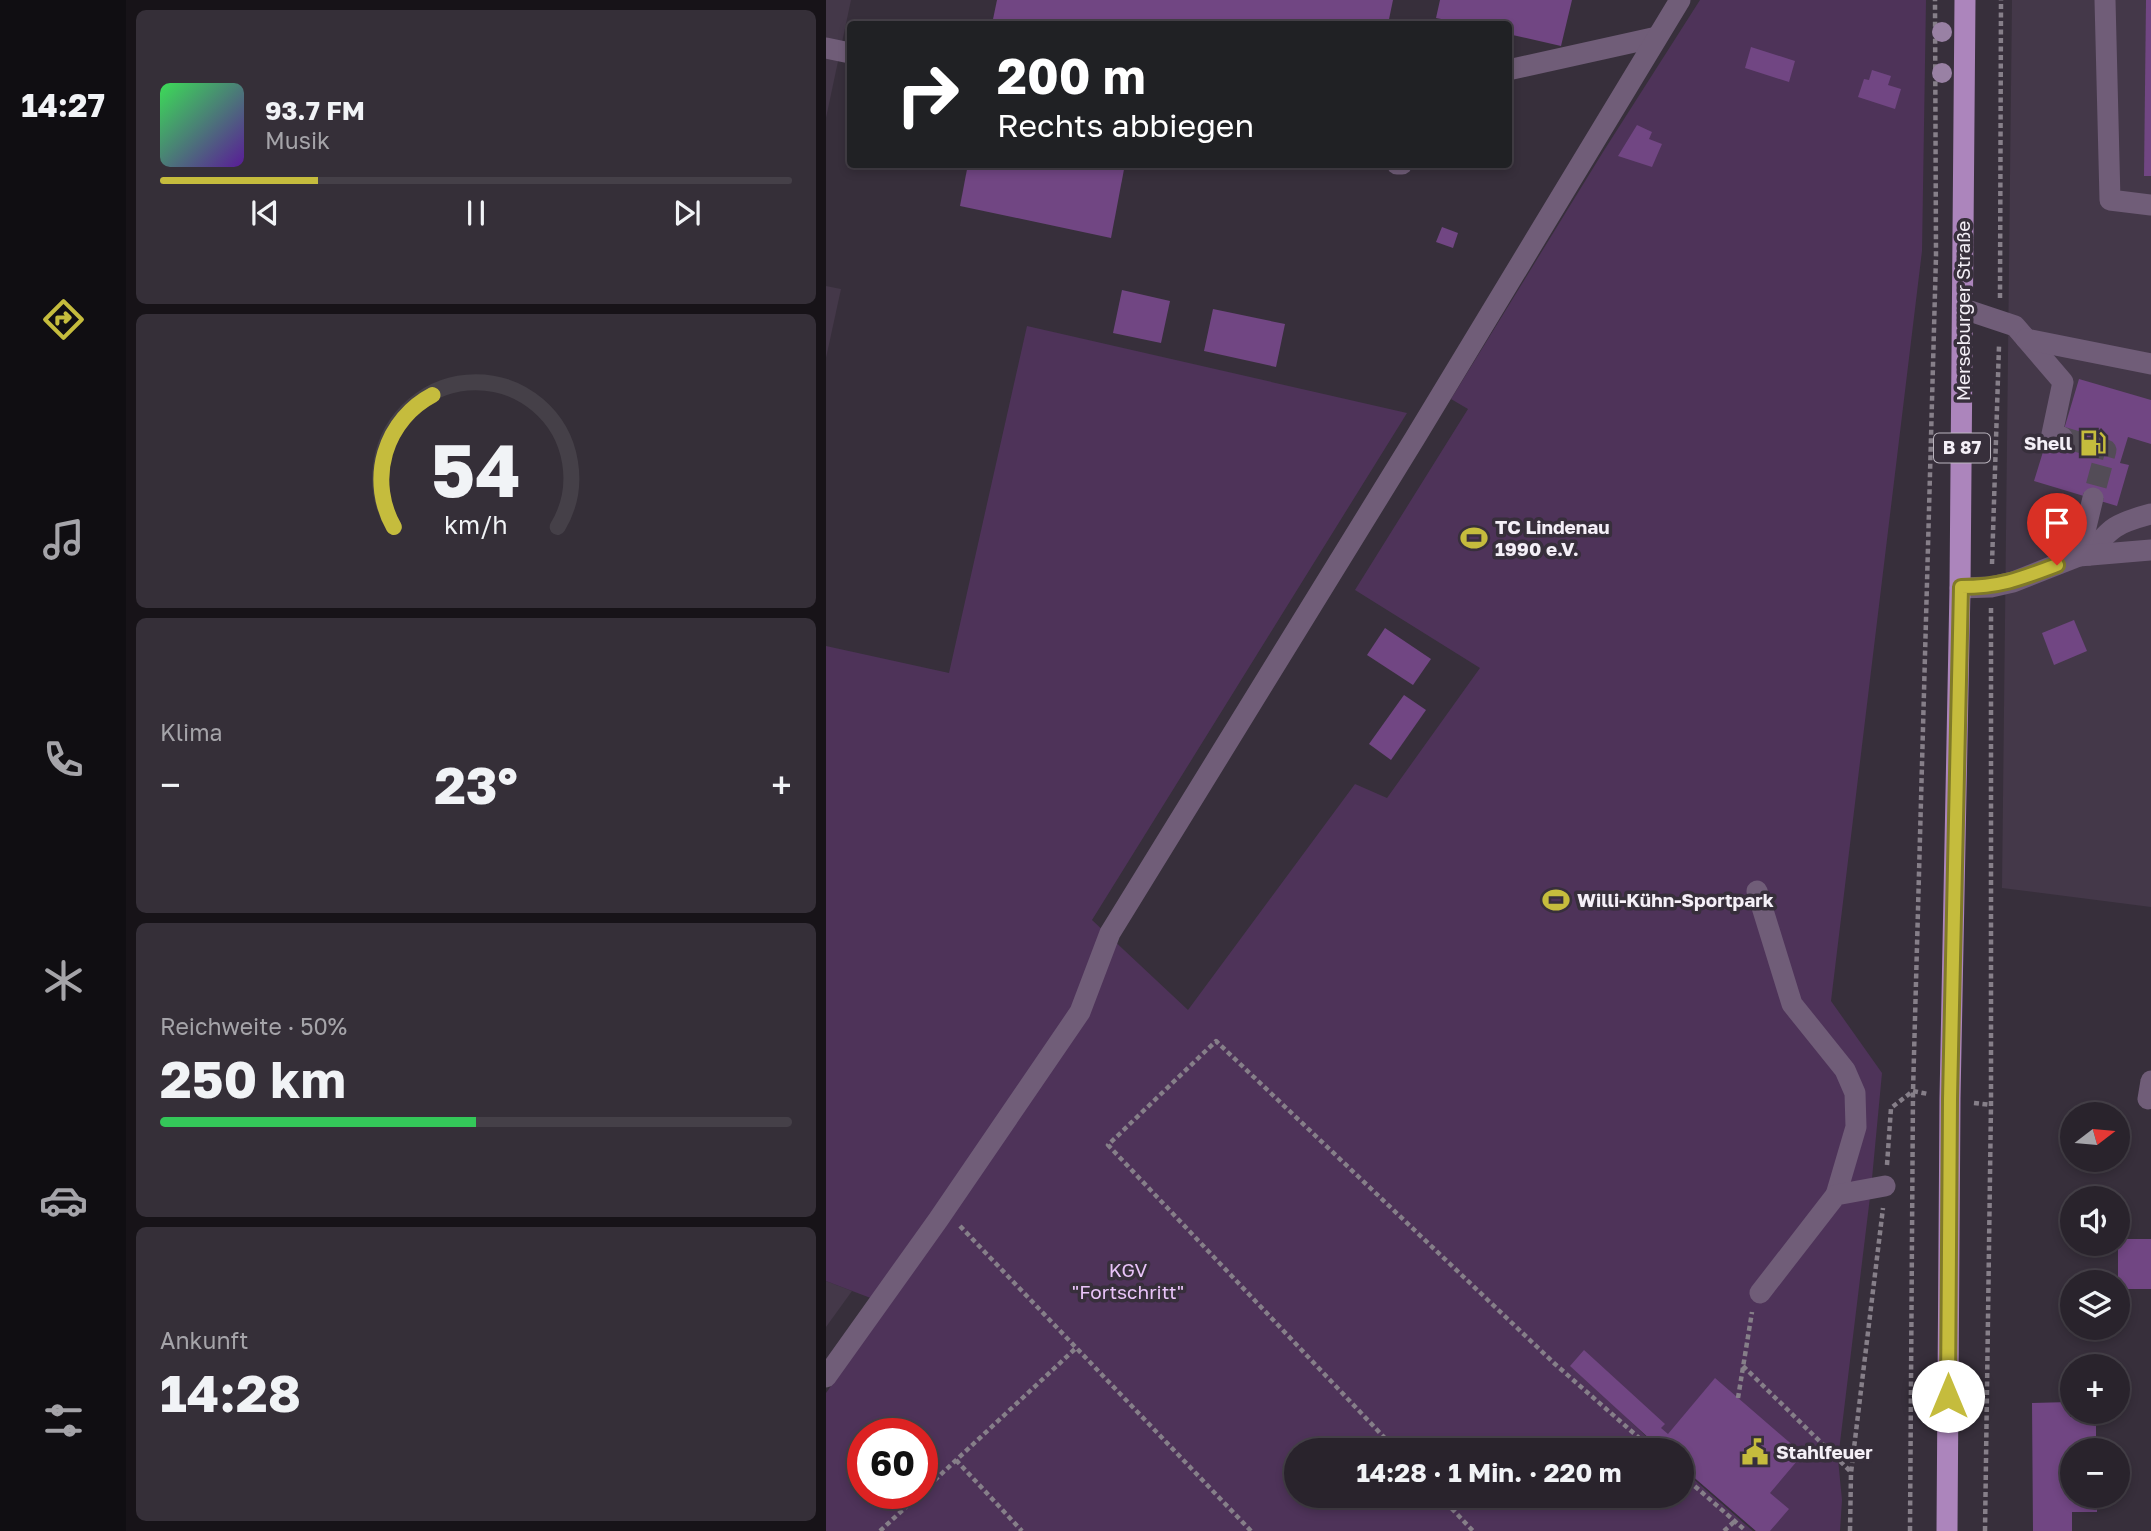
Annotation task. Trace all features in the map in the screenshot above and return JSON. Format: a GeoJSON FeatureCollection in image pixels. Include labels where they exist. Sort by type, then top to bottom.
{"type":"FeatureCollection","features":[{"type":"Feature","properties":{"kind":"main road","name":"Merseburger Straße"},"geometry":{"type":"LineString","coordinates":[[1947,1531],[1950,1099],[1961,587],[1966,5]]}},
{"type":"Feature","properties":{"kind":"lane"},"geometry":{"type":"LineString","coordinates":[[826,1377],[1080,1012],[1110,933],[1415,438],[1680,0]]}},
{"type":"Feature","properties":{"kind":"lane"},"geometry":{"type":"LineString","coordinates":[[2105,0],[2110,200],[2151,205]]}},
{"type":"Feature","properties":{"kind":"lane"},"geometry":{"type":"LineString","coordinates":[[1512,69],[1657,37]]}},
{"type":"Feature","properties":{"kind":"lane"},"geometry":{"type":"LineString","coordinates":[[826,48],[847,52]]}},
{"type":"Feature","properties":{"kind":"lane"},"geometry":{"type":"LineString","coordinates":[[1964,309],[2014,328],[2151,364]]}},
{"type":"Feature","properties":{"kind":"lane"},"geometry":{"type":"LineString","coordinates":[[2014,328],[2063,382],[2052,434],[2062,437]]}},
{"type":"Feature","properties":{"kind":"lane"},"geometry":{"type":"LineString","coordinates":[[2084,555],[2093,498]]}},
{"type":"Feature","properties":{"kind":"lane"},"geometry":{"type":"LineString","coordinates":[[2084,555],[2107,531],[2151,514]]}},
{"type":"Feature","properties":{"kind":"lane"},"geometry":{"type":"LineString","coordinates":[[1961,587],[1991,587],[2012,582],[2084,555],[2151,550]]}},
{"type":"Feature","properties":{"kind":"lane"},"geometry":{"type":"LineString","coordinates":[[1757,891],[1792,1004],[1845,1070],[1855,1093],[1856,1127],[1836,1195],[1759,1293]]}},
{"type":"Feature","properties":{"kind":"lane"},"geometry":{"type":"LineString","coordinates":[[1836,1195],[1885,1186]]}},
{"type":"Feature","properties":{"kind":"path"},"geometry":{"type":"LineString","coordinates":[[1910,1531],[1913,1091],[1936,256],[1935,0]]}},
{"type":"Feature","properties":{"kind":"path"},"geometry":{"type":"LineString","coordinates":[[1985,1531],[1991,1105],[1991,587],[2014,328],[2001,0]]}},
{"type":"Feature","properties":{"kind":"path"},"geometry":{"type":"LineString","coordinates":[[1385,1438],[1108,1145],[1216,1041],[1555,1364],[1639,1438]]}},
{"type":"Feature","properties":{"kind":"path"},"geometry":{"type":"LineString","coordinates":[[1850,1531],[1851,1472],[1885,1186],[1891,1108],[1913,1091],[1950,1099]]}},
{"type":"Feature","properties":{"kind":"path"},"geometry":{"type":"LineString","coordinates":[[944,1210],[1251,1531]]}},
{"type":"Feature","properties":{"kind":"path"},"geometry":{"type":"LineString","coordinates":[[1738,1398],[1753,1308],[1759,1293]]}},
{"type":"Feature","properties":{"kind":"path"},"geometry":{"type":"LineString","coordinates":[[938,1477],[1076,1348]]}},
{"type":"Feature","properties":{"kind":"path"},"geometry":{"type":"LineString","coordinates":[[1743,1366],[1851,1472]]}},
{"type":"Feature","properties":{"kind":"path"},"geometry":{"type":"LineString","coordinates":[[956,1460],[1022,1531]]}},
{"type":"Feature","properties":{"kind":"path"},"geometry":{"type":"LineString","coordinates":[[1694,1485],[1746,1531]]}},
{"type":"Feature","properties":{"kind":"path"},"geometry":{"type":"LineString","coordinates":[[1452,1508],[1474,1531]]}},
{"type":"Feature","properties":{"kind":"path"},"geometry":{"type":"LineString","coordinates":[[880,1531],[904,1509]]}},
{"type":"Feature","properties":{"kind":"path"},"geometry":{"type":"LineString","coordinates":[[1724,1531],[1735,1521]]}},
{"type":"Feature","properties":{"kind":"shaded area"},"geometry":{"type":"Polygon","coordinates":[[[826,0],[851,0],[826,118],[826,0]]]}},
{"type":"Feature","properties":{"kind":"shaded area"},"geometry":{"type":"Polygon","coordinates":[[[2012,0],[2151,0],[2151,907],[2002,888],[2012,0]]]}},
{"type":"Feature","properties":{"kind":"shaded area"},"geometry":{"type":"Polygon","coordinates":[[[826,286],[841,289],[826,358],[826,286]]]}},
{"type":"Feature","properties":{"kind":"shaded area"},"geometry":{"type":"Polygon","coordinates":[[[826,1281],[852,1291],[826,1327],[826,1281]]]}},
{"type":"Feature","properties":{"kind":"green space","name":"KGV \"Fortschritt\""},"geometry":{"type":"Polygon","coordinates":[[[1700,0],[1926,0],[1922,251],[1831,1001],[1882,1073],[1871,1189],[1838,1459],[1842,1500],[1840,1531],[1756,1531],[1694,1477],[1694,1438],[1662,1438],[1620,1411],[1648,1438],[1284,1438],[1284,1508],[1694,1508],[1694,1479],[1753,1531],[826,1531],[826,1393],[889,1305],[826,1281],[826,646],[949,673],[1027,326],[1407,413],[1092,920],[1188,1010],[1355,784],[1387,798],[1480,668],[1355,590],[1468,409],[1451,399],[1700,0]]]}},
{"type":"Feature","properties":{"kind":"building"},"geometry":{"type":"Polygon","coordinates":[[[997,0],[1393,0],[1389,21],[993,21],[997,0]]]}},
{"type":"Feature","properties":{"kind":"building"},"geometry":{"type":"Polygon","coordinates":[[[1440,0],[1572,0],[1561,46],[1512,35],[1512,21],[1452,21],[1436,18],[1440,0]]]}},
{"type":"Feature","properties":{"kind":"building"},"geometry":{"type":"Polygon","coordinates":[[[2146,0],[2151,0],[2151,176],[2144,176],[2146,0]]]}},
{"type":"Feature","properties":{"kind":"building"},"geometry":{"type":"Polygon","coordinates":[[[1751,47],[1795,61],[1789,82],[1745,68],[1751,47]]]}},
{"type":"Feature","properties":{"kind":"building"},"geometry":{"type":"Polygon","coordinates":[[[1872,70],[1891,76],[1888,85],[1901,89],[1895,109],[1858,97],[1864,79],[1869,80],[1872,70]]]}},
{"type":"Feature","properties":{"kind":"building"},"geometry":{"type":"Polygon","coordinates":[[[1637,125],[1652,132],[1649,139],[1662,144],[1652,167],[1618,156],[1637,125]]]}},
{"type":"Feature","properties":{"kind":"building"},"geometry":{"type":"Polygon","coordinates":[[[967,168],[1124,168],[1111,238],[960,206],[967,168]]]}},
{"type":"Feature","properties":{"kind":"building"},"geometry":{"type":"Polygon","coordinates":[[[1442,227],[1458,233],[1453,248],[1436,242],[1442,227]]]}},
{"type":"Feature","properties":{"kind":"building"},"geometry":{"type":"Polygon","coordinates":[[[1122,290],[1170,301],[1161,343],[1113,333],[1122,290]]]}},
{"type":"Feature","properties":{"kind":"building"},"geometry":{"type":"Polygon","coordinates":[[[1213,309],[1285,324],[1276,367],[1204,351],[1213,309]]]}},
{"type":"Feature","properties":{"kind":"building","name":"Shell"},"geometry":{"type":"Polygon","coordinates":[[[2079,379],[2151,400],[2151,444],[2128,437],[2120,463],[2129,465],[2117,506],[2034,481],[2046,442],[2059,446],[2079,379]]]}},
{"type":"Feature","properties":{"kind":"building"},"geometry":{"type":"Polygon","coordinates":[[[2074,620],[2087,651],[2054,665],[2042,633],[2074,620]]]}},
{"type":"Feature","properties":{"kind":"building"},"geometry":{"type":"Polygon","coordinates":[[[1385,628],[1431,659],[1413,685],[1367,655],[1385,628]]]}},
{"type":"Feature","properties":{"kind":"building"},"geometry":{"type":"Polygon","coordinates":[[[1404,695],[1426,710],[1391,760],[1369,744],[1404,695]]]}},
{"type":"Feature","properties":{"kind":"building"},"geometry":{"type":"Polygon","coordinates":[[[2130,1239],[2151,1239],[2151,1289],[2130,1289],[2130,1270],[2118,1270],[2118,1256],[2130,1256],[2130,1239]]]}},
{"type":"Feature","properties":{"kind":"building"},"geometry":{"type":"Polygon","coordinates":[[[1584,1350],[1665,1424],[1661,1428],[1668,1434],[1715,1378],[1803,1454],[1770,1493],[1789,1509],[1770,1531],[1756,1531],[1694,1477],[1694,1438],[1649,1438],[1570,1366],[1584,1350]]]}},
{"type":"Feature","properties":{"kind":"building"},"geometry":{"type":"Polygon","coordinates":[[[2060,1402],[2060,1424],[2096,1424],[2096,1438],[2060,1438],[2060,1508],[2097,1508],[2097,1512],[2072,1512],[2072,1531],[2033,1531],[2032,1403],[2060,1402]]]}},
{"type":"Feature","properties":{"kind":"tunnel"},"geometry":{"type":"LineString","coordinates":[[2062,437],[2106,450],[2093,498]]}},
{"type":"Feature","properties":{"kind":"place","name":"Shell"},"geometry":{"type":"Point","coordinates":[2093,443]}},
{"type":"Feature","properties":{"kind":"place","name":"TC Lindenau 1990 e.V."},"geometry":{"type":"Point","coordinates":[1474,538]}},
{"type":"Feature","properties":{"kind":"place","name":"Willi-Kühn-Sportpark"},"geometry":{"type":"Point","coordinates":[1556,900]}},
{"type":"Feature","properties":{"kind":"place","name":"Stahlfeuer"},"geometry":{"type":"Point","coordinates":[1755,1452]}},
{"type":"Feature","properties":{"kind":"route"},"geometry":{"type":"LineString","coordinates":[[1948,1396],[1950,1099],[1961,587],[1991,587],[2057,565]]}}]}
